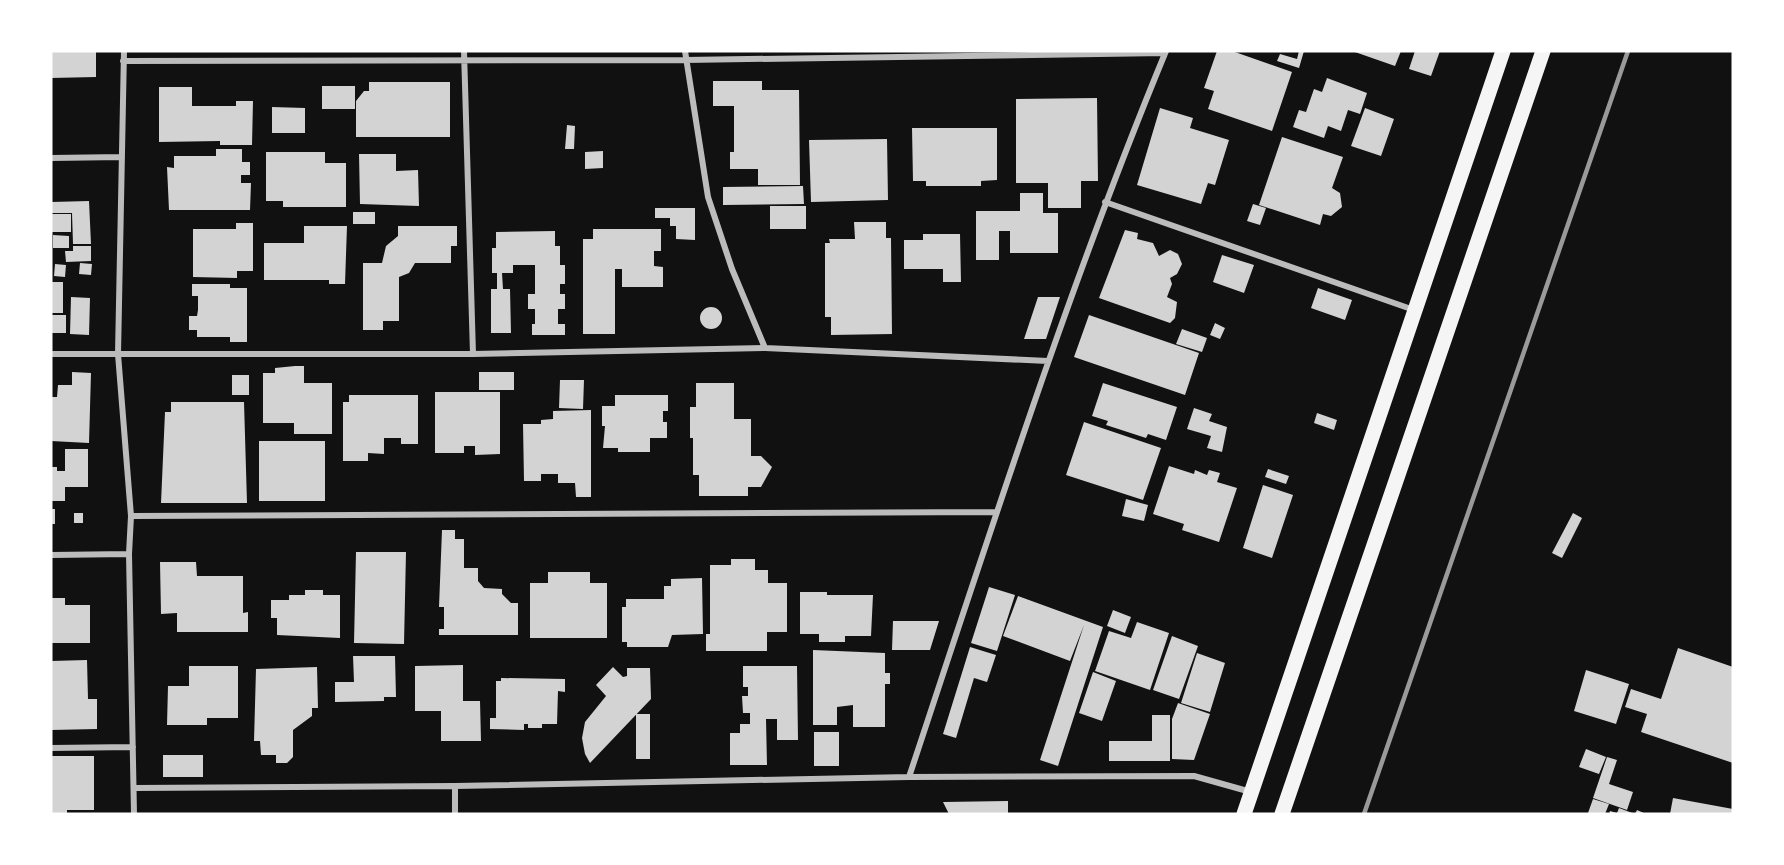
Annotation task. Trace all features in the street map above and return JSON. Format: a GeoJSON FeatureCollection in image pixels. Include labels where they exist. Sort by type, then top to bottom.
{"type":"FeatureCollection","features":[{"type":"Feature","properties":{"kind":"main road"},"geometry":{"type":"LineString","coordinates":[[1244,814],[1503,51]]}},
{"type":"Feature","properties":{"kind":"main road"},"geometry":{"type":"LineString","coordinates":[[1282,814],[1543,51]]}},
{"type":"Feature","properties":{"kind":"street"},"geometry":{"type":"LineString","coordinates":[[123,51],[118,354],[131,516],[129,554],[134,814]]}},
{"type":"Feature","properties":{"kind":"street"},"geometry":{"type":"LineString","coordinates":[[464,51],[473,354]]}},
{"type":"Feature","properties":{"kind":"street"},"geometry":{"type":"LineString","coordinates":[[685,51],[708,197],[732,269],[765,348]]}},
{"type":"Feature","properties":{"kind":"street"},"geometry":{"type":"LineString","coordinates":[[123,61],[685,60],[1165,52],[1105,202],[1048,361],[909,777]]}},
{"type":"Feature","properties":{"kind":"street"},"geometry":{"type":"LineString","coordinates":[[51,158],[122,157]]}},
{"type":"Feature","properties":{"kind":"street"},"geometry":{"type":"LineString","coordinates":[[1105,202],[1416,310]]}},
{"type":"Feature","properties":{"kind":"street"},"geometry":{"type":"LineString","coordinates":[[51,354],[473,354],[765,348],[1048,361]]}},
{"type":"Feature","properties":{"kind":"street"},"geometry":{"type":"LineString","coordinates":[[131,516],[997,512]]}},
{"type":"Feature","properties":{"kind":"street"},"geometry":{"type":"LineString","coordinates":[[51,555],[129,554]]}},
{"type":"Feature","properties":{"kind":"street"},"geometry":{"type":"LineString","coordinates":[[51,748],[133,747]]}},
{"type":"Feature","properties":{"kind":"street"},"geometry":{"type":"LineString","coordinates":[[134,788],[455,786],[909,777],[1194,776],[1251,792]]}},
{"type":"Feature","properties":{"kind":"street"},"geometry":{"type":"LineString","coordinates":[[455,786],[455,814]]}},
{"type":"Feature","properties":{"kind":"building"},"geometry":{"type":"Polygon","coordinates":[[[51,51],[96,51],[96,77],[51,78],[51,51]]]}},
{"type":"Feature","properties":{"kind":"building"},"geometry":{"type":"Polygon","coordinates":[[[1217,51],[1232,51],[1292,72],[1272,131],[1208,109],[1214,91],[1204,88],[1217,51]]]}},
{"type":"Feature","properties":{"kind":"building"},"geometry":{"type":"Polygon","coordinates":[[[1299,51],[1304,51],[1299,68],[1277,61],[1280,54],[1297,59],[1299,51]]]}},
{"type":"Feature","properties":{"kind":"building"},"geometry":{"type":"Polygon","coordinates":[[[1352,51],[1401,51],[1395,66],[1352,51]]]}},
{"type":"Feature","properties":{"kind":"building"},"geometry":{"type":"Polygon","coordinates":[[[1415,51],[1440,51],[1431,76],[1409,69],[1415,51]]]}},
{"type":"Feature","properties":{"kind":"building"},"geometry":{"type":"Polygon","coordinates":[[[1327,78],[1367,93],[1360,114],[1348,110],[1341,131],[1328,126],[1324,138],[1293,127],[1299,110],[1306,112],[1314,89],[1322,92],[1327,78]]]}},
{"type":"Feature","properties":{"kind":"building"},"geometry":{"type":"Polygon","coordinates":[[[713,81],[762,81],[762,90],[799,90],[800,185],[758,185],[758,169],[730,169],[730,152],[734,152],[734,106],[713,106],[713,81]]]}},
{"type":"Feature","properties":{"kind":"building"},"geometry":{"type":"Polygon","coordinates":[[[369,82],[450,82],[450,137],[356,137],[356,101],[364,91],[369,91],[369,82]]]}},
{"type":"Feature","properties":{"kind":"building"},"geometry":{"type":"Polygon","coordinates":[[[322,86],[355,86],[355,109],[322,109],[322,86]]]}},
{"type":"Feature","properties":{"kind":"building"},"geometry":{"type":"Polygon","coordinates":[[[159,87],[192,87],[192,106],[236,106],[236,101],[253,101],[252,145],[220,145],[220,141],[159,142],[159,87]]]}},
{"type":"Feature","properties":{"kind":"building"},"geometry":{"type":"Polygon","coordinates":[[[1097,98],[1098,181],[1081,181],[1081,208],[1048,208],[1048,183],[1016,183],[1016,99],[1097,98]]]}},
{"type":"Feature","properties":{"kind":"building"},"geometry":{"type":"Polygon","coordinates":[[[272,107],[305,108],[305,133],[272,133],[272,107]]]}},
{"type":"Feature","properties":{"kind":"building"},"geometry":{"type":"Polygon","coordinates":[[[1160,108],[1193,118],[1190,128],[1229,140],[1215,185],[1208,183],[1201,204],[1137,185],[1160,108]]]}},
{"type":"Feature","properties":{"kind":"building"},"geometry":{"type":"Polygon","coordinates":[[[1365,108],[1394,119],[1381,156],[1351,146],[1365,108]]]}},
{"type":"Feature","properties":{"kind":"building"},"geometry":{"type":"Polygon","coordinates":[[[567,125],[575,126],[574,149],[565,149],[567,125]]]}},
{"type":"Feature","properties":{"kind":"building"},"geometry":{"type":"Polygon","coordinates":[[[912,128],[997,128],[997,180],[981,181],[981,186],[926,186],[926,181],[913,181],[912,128]]]}},
{"type":"Feature","properties":{"kind":"building"},"geometry":{"type":"Polygon","coordinates":[[[1282,137],[1343,157],[1332,188],[1340,193],[1342,207],[1331,216],[1323,214],[1320,225],[1259,205],[1282,137]]]}},
{"type":"Feature","properties":{"kind":"building"},"geometry":{"type":"Polygon","coordinates":[[[887,139],[888,200],[811,202],[809,140],[887,139]]]}},
{"type":"Feature","properties":{"kind":"building"},"geometry":{"type":"Polygon","coordinates":[[[216,149],[242,149],[242,162],[250,162],[250,175],[241,175],[241,183],[251,183],[250,210],[169,210],[167,167],[174,168],[174,156],[216,156],[216,149]]]}},
{"type":"Feature","properties":{"kind":"building"},"geometry":{"type":"Polygon","coordinates":[[[603,151],[603,168],[585,169],[585,152],[603,151]]]}},
{"type":"Feature","properties":{"kind":"building"},"geometry":{"type":"Polygon","coordinates":[[[266,152],[325,152],[325,163],[346,163],[346,207],[283,207],[283,201],[266,201],[266,152]]]}},
{"type":"Feature","properties":{"kind":"building"},"geometry":{"type":"Polygon","coordinates":[[[359,154],[396,154],[396,171],[418,170],[419,206],[360,204],[359,154]]]}},
{"type":"Feature","properties":{"kind":"building"},"geometry":{"type":"Polygon","coordinates":[[[803,186],[804,204],[723,205],[723,187],[803,186]]]}},
{"type":"Feature","properties":{"kind":"building"},"geometry":{"type":"Polygon","coordinates":[[[1020,193],[1043,193],[1043,213],[1058,213],[1058,253],[1010,253],[1010,231],[999,231],[999,260],[976,260],[976,211],[1020,211],[1020,193]]]}},
{"type":"Feature","properties":{"kind":"building"},"geometry":{"type":"Polygon","coordinates":[[[89,201],[91,244],[73,244],[72,213],[51,213],[51,202],[89,201]]]}},
{"type":"Feature","properties":{"kind":"building"},"geometry":{"type":"Polygon","coordinates":[[[1253,204],[1266,208],[1260,225],[1247,221],[1253,204]]]}},
{"type":"Feature","properties":{"kind":"building"},"geometry":{"type":"Polygon","coordinates":[[[770,206],[806,206],[806,229],[770,229],[770,206]]]}},
{"type":"Feature","properties":{"kind":"building"},"geometry":{"type":"Polygon","coordinates":[[[655,208],[695,208],[695,240],[676,239],[676,226],[670,226],[670,218],[655,218],[655,208]]]}},
{"type":"Feature","properties":{"kind":"building"},"geometry":{"type":"Polygon","coordinates":[[[353,212],[375,212],[375,224],[353,224],[353,212]]]}},
{"type":"Feature","properties":{"kind":"building"},"geometry":{"type":"Polygon","coordinates":[[[51,214],[71,214],[71,232],[51,232],[51,214]]]}},
{"type":"Feature","properties":{"kind":"building"},"geometry":{"type":"Polygon","coordinates":[[[854,222],[886,222],[886,238],[891,238],[892,334],[831,335],[831,317],[825,317],[825,243],[830,243],[829,239],[855,239],[854,222]]]}},
{"type":"Feature","properties":{"kind":"building"},"geometry":{"type":"Polygon","coordinates":[[[236,223],[253,223],[253,271],[237,271],[237,278],[193,277],[193,229],[236,229],[236,223]]]}},
{"type":"Feature","properties":{"kind":"building"},"geometry":{"type":"Polygon","coordinates":[[[304,226],[347,226],[345,284],[329,284],[329,280],[264,280],[264,243],[304,243],[304,226]]]}},
{"type":"Feature","properties":{"kind":"building"},"geometry":{"type":"Polygon","coordinates":[[[398,226],[457,226],[457,246],[451,246],[451,263],[415,263],[409,273],[399,277],[399,321],[383,321],[383,330],[363,330],[363,263],[382,263],[386,246],[398,236],[398,226]]]}},
{"type":"Feature","properties":{"kind":"building"},"geometry":{"type":"Polygon","coordinates":[[[593,229],[661,229],[661,251],[654,251],[654,266],[663,267],[663,287],[622,287],[622,269],[615,269],[615,334],[583,334],[583,239],[593,239],[593,229]]]}},
{"type":"Feature","properties":{"kind":"building"},"geometry":{"type":"Polygon","coordinates":[[[1125,230],[1138,233],[1137,239],[1153,243],[1159,256],[1170,250],[1178,254],[1182,264],[1177,274],[1170,278],[1172,284],[1167,297],[1177,302],[1175,318],[1170,323],[1099,298],[1125,230]]]}},
{"type":"Feature","properties":{"kind":"building"},"geometry":{"type":"Polygon","coordinates":[[[555,231],[555,246],[560,246],[560,265],[565,265],[565,284],[560,284],[560,294],[565,294],[565,309],[558,309],[558,324],[565,324],[565,335],[532,335],[535,309],[528,309],[528,294],[535,294],[535,265],[513,265],[513,273],[502,273],[503,289],[510,289],[511,333],[491,333],[491,289],[497,289],[497,273],[492,273],[492,248],[496,248],[496,232],[555,231]]]}},
{"type":"Feature","properties":{"kind":"building"},"geometry":{"type":"Polygon","coordinates":[[[923,234],[960,234],[961,282],[943,282],[943,269],[904,269],[904,240],[923,240],[923,234]]]}},
{"type":"Feature","properties":{"kind":"building"},"geometry":{"type":"Polygon","coordinates":[[[53,235],[69,236],[69,248],[53,248],[53,235]]]}},
{"type":"Feature","properties":{"kind":"building"},"geometry":{"type":"Polygon","coordinates":[[[73,246],[91,246],[91,261],[66,262],[65,251],[73,251],[73,246]]]}},
{"type":"Feature","properties":{"kind":"building"},"geometry":{"type":"Polygon","coordinates":[[[1222,255],[1254,265],[1244,293],[1213,282],[1222,255]]]}},
{"type":"Feature","properties":{"kind":"building"},"geometry":{"type":"Polygon","coordinates":[[[80,263],[92,264],[91,275],[79,274],[80,263]]]}},
{"type":"Feature","properties":{"kind":"building"},"geometry":{"type":"Polygon","coordinates":[[[55,264],[66,265],[65,277],[54,276],[55,264]]]}},
{"type":"Feature","properties":{"kind":"building"},"geometry":{"type":"Polygon","coordinates":[[[51,282],[63,282],[63,313],[51,313],[51,282]]]}},
{"type":"Feature","properties":{"kind":"building"},"geometry":{"type":"Polygon","coordinates":[[[192,284],[230,284],[230,288],[247,288],[247,342],[230,342],[230,337],[197,337],[197,330],[189,330],[189,316],[197,316],[198,310],[198,296],[192,296],[192,284]]]}},
{"type":"Feature","properties":{"kind":"building"},"geometry":{"type":"Polygon","coordinates":[[[1318,288],[1352,300],[1345,320],[1311,308],[1318,288]]]}},
{"type":"Feature","properties":{"kind":"building"},"geometry":{"type":"Polygon","coordinates":[[[71,297],[90,298],[89,335],[70,334],[71,297]]]}},
{"type":"Feature","properties":{"kind":"building"},"geometry":{"type":"Polygon","coordinates":[[[1038,297],[1060,297],[1046,339],[1024,339],[1038,297]]]}},
{"type":"Feature","properties":{"kind":"building"},"geometry":{"type":"Polygon","coordinates":[[[711,307],[719,310],[722,318],[719,326],[711,329],[703,326],[700,318],[703,310],[711,307]]]}},
{"type":"Feature","properties":{"kind":"building"},"geometry":{"type":"Polygon","coordinates":[[[51,315],[66,315],[66,333],[51,333],[51,315]]]}},
{"type":"Feature","properties":{"kind":"building"},"geometry":{"type":"Polygon","coordinates":[[[1089,315],[1199,353],[1185,395],[1074,357],[1089,315]]]}},
{"type":"Feature","properties":{"kind":"building"},"geometry":{"type":"Polygon","coordinates":[[[1215,323],[1225,328],[1220,339],[1210,335],[1215,323]]]}},
{"type":"Feature","properties":{"kind":"building"},"geometry":{"type":"Polygon","coordinates":[[[1182,329],[1207,338],[1202,352],[1176,344],[1182,329]]]}},
{"type":"Feature","properties":{"kind":"building"},"geometry":{"type":"Polygon","coordinates":[[[304,366],[304,383],[332,383],[332,434],[294,434],[294,423],[263,423],[263,373],[275,373],[275,368],[304,366]]]}},
{"type":"Feature","properties":{"kind":"building"},"geometry":{"type":"Polygon","coordinates":[[[72,372],[91,373],[89,443],[51,441],[51,397],[57,397],[58,385],[72,385],[72,372]]]}},
{"type":"Feature","properties":{"kind":"building"},"geometry":{"type":"Polygon","coordinates":[[[479,372],[514,372],[514,390],[479,390],[479,372]]]}},
{"type":"Feature","properties":{"kind":"building"},"geometry":{"type":"Polygon","coordinates":[[[232,375],[249,375],[249,395],[232,395],[232,375]]]}},
{"type":"Feature","properties":{"kind":"building"},"geometry":{"type":"Polygon","coordinates":[[[560,380],[584,380],[583,409],[559,408],[560,380]]]}},
{"type":"Feature","properties":{"kind":"building"},"geometry":{"type":"Polygon","coordinates":[[[696,383],[734,383],[734,419],[751,419],[751,456],[761,456],[772,467],[761,487],[748,487],[748,496],[699,496],[699,475],[693,475],[693,438],[690,438],[690,407],[696,407],[696,383]]]}},
{"type":"Feature","properties":{"kind":"building"},"geometry":{"type":"Polygon","coordinates":[[[1103,383],[1177,407],[1166,440],[1148,434],[1146,438],[1106,425],[1108,421],[1092,416],[1103,383]]]}},
{"type":"Feature","properties":{"kind":"building"},"geometry":{"type":"Polygon","coordinates":[[[435,392],[500,392],[500,454],[475,455],[475,446],[464,446],[464,453],[435,453],[435,392]]]}},
{"type":"Feature","properties":{"kind":"building"},"geometry":{"type":"Polygon","coordinates":[[[349,395],[418,395],[418,444],[401,444],[401,438],[384,438],[384,454],[368,453],[368,461],[343,461],[343,402],[349,402],[349,395]]]}},
{"type":"Feature","properties":{"kind":"building"},"geometry":{"type":"Polygon","coordinates":[[[615,395],[668,395],[668,411],[663,411],[663,422],[667,422],[667,438],[650,438],[650,452],[618,452],[618,448],[603,448],[605,426],[602,426],[602,406],[615,406],[615,395]]]}},
{"type":"Feature","properties":{"kind":"building"},"geometry":{"type":"Polygon","coordinates":[[[171,402],[244,402],[247,503],[161,503],[165,412],[171,412],[171,402]]]}},
{"type":"Feature","properties":{"kind":"building"},"geometry":{"type":"Polygon","coordinates":[[[1194,408],[1212,414],[1209,421],[1227,427],[1222,452],[1207,448],[1211,436],[1187,429],[1194,408]]]}},
{"type":"Feature","properties":{"kind":"building"},"geometry":{"type":"Polygon","coordinates":[[[591,410],[591,497],[576,497],[575,483],[558,483],[558,474],[541,474],[541,481],[524,481],[523,424],[541,424],[541,420],[553,419],[553,411],[591,410]]]}},
{"type":"Feature","properties":{"kind":"building"},"geometry":{"type":"Polygon","coordinates":[[[1317,413],[1337,420],[1334,430],[1314,423],[1317,413]]]}},
{"type":"Feature","properties":{"kind":"building"},"geometry":{"type":"Polygon","coordinates":[[[1084,422],[1161,448],[1143,500],[1066,475],[1084,422]]]}},
{"type":"Feature","properties":{"kind":"building"},"geometry":{"type":"Polygon","coordinates":[[[259,441],[325,441],[325,501],[259,501],[259,441]]]}},
{"type":"Feature","properties":{"kind":"building"},"geometry":{"type":"Polygon","coordinates":[[[65,449],[88,449],[88,487],[65,487],[65,501],[51,501],[51,467],[57,467],[57,471],[65,471],[65,449]]]}},
{"type":"Feature","properties":{"kind":"building"},"geometry":{"type":"Polygon","coordinates":[[[1169,466],[1194,474],[1195,470],[1207,475],[1209,470],[1220,473],[1217,482],[1237,488],[1219,542],[1182,530],[1184,524],[1153,514],[1169,466]]]}},
{"type":"Feature","properties":{"kind":"building"},"geometry":{"type":"Polygon","coordinates":[[[1268,469],[1289,476],[1286,484],[1265,477],[1268,469]]]}},
{"type":"Feature","properties":{"kind":"building"},"geometry":{"type":"Polygon","coordinates":[[[1263,485],[1293,495],[1272,558],[1243,548],[1263,485]]]}},
{"type":"Feature","properties":{"kind":"building"},"geometry":{"type":"Polygon","coordinates":[[[1126,499],[1148,505],[1144,521],[1122,516],[1126,499]]]}},
{"type":"Feature","properties":{"kind":"building"},"geometry":{"type":"Polygon","coordinates":[[[51,509],[55,509],[55,524],[51,524],[51,509]]]}},
{"type":"Feature","properties":{"kind":"building"},"geometry":{"type":"Polygon","coordinates":[[[74,513],[83,513],[83,523],[74,523],[74,513]]]}},
{"type":"Feature","properties":{"kind":"building"},"geometry":{"type":"Polygon","coordinates":[[[1573,513],[1582,518],[1562,558],[1552,553],[1573,513]]]}},
{"type":"Feature","properties":{"kind":"building"},"geometry":{"type":"Polygon","coordinates":[[[442,530],[455,530],[455,539],[464,539],[464,568],[478,568],[478,581],[484,588],[502,589],[502,594],[511,603],[518,603],[518,635],[439,635],[439,629],[444,629],[444,607],[439,607],[442,530]]]}},
{"type":"Feature","properties":{"kind":"building"},"geometry":{"type":"Polygon","coordinates":[[[356,552],[406,552],[404,644],[354,643],[356,552]]]}},
{"type":"Feature","properties":{"kind":"building"},"geometry":{"type":"Polygon","coordinates":[[[731,559],[755,559],[755,570],[768,570],[768,583],[787,583],[787,632],[767,632],[767,651],[706,651],[706,634],[710,634],[710,565],[731,565],[731,559]]]}},
{"type":"Feature","properties":{"kind":"building"},"geometry":{"type":"Polygon","coordinates":[[[160,562],[196,562],[197,576],[243,576],[243,613],[248,612],[248,632],[177,632],[177,613],[161,614],[160,562]]]}},
{"type":"Feature","properties":{"kind":"building"},"geometry":{"type":"Polygon","coordinates":[[[548,572],[590,572],[590,583],[607,583],[607,638],[530,638],[530,583],[548,583],[548,572]]]}},
{"type":"Feature","properties":{"kind":"building"},"geometry":{"type":"Polygon","coordinates":[[[702,578],[703,634],[672,635],[668,647],[627,647],[627,642],[622,642],[622,607],[626,607],[626,599],[664,599],[664,586],[671,586],[671,579],[702,578]]]}},
{"type":"Feature","properties":{"kind":"building"},"geometry":{"type":"Polygon","coordinates":[[[989,587],[1015,595],[997,651],[971,643],[989,587]]]}},
{"type":"Feature","properties":{"kind":"building"},"geometry":{"type":"Polygon","coordinates":[[[305,590],[323,590],[323,595],[340,595],[340,638],[277,635],[277,618],[271,618],[271,600],[289,600],[289,595],[305,595],[305,590]]]}},
{"type":"Feature","properties":{"kind":"building"},"geometry":{"type":"Polygon","coordinates":[[[800,592],[827,592],[827,595],[873,595],[871,636],[845,636],[845,642],[819,642],[819,634],[800,634],[800,592]]]}},
{"type":"Feature","properties":{"kind":"building"},"geometry":{"type":"Polygon","coordinates":[[[1018,596],[1103,627],[1058,766],[1040,760],[1084,625],[1070,661],[1003,636],[1018,596]]]}},
{"type":"Feature","properties":{"kind":"building"},"geometry":{"type":"Polygon","coordinates":[[[51,598],[65,598],[65,605],[90,605],[90,643],[51,643],[51,598]]]}},
{"type":"Feature","properties":{"kind":"building"},"geometry":{"type":"Polygon","coordinates":[[[1113,610],[1131,617],[1125,633],[1107,626],[1113,610]]]}},
{"type":"Feature","properties":{"kind":"building"},"geometry":{"type":"Polygon","coordinates":[[[893,621],[939,621],[930,650],[892,650],[893,621]]]}},
{"type":"Feature","properties":{"kind":"building"},"geometry":{"type":"Polygon","coordinates":[[[1137,622],[1169,633],[1150,690],[1095,671],[1109,631],[1131,638],[1137,622]]]}},
{"type":"Feature","properties":{"kind":"building"},"geometry":{"type":"Polygon","coordinates":[[[1172,636],[1198,646],[1179,699],[1153,690],[1172,636]]]}},
{"type":"Feature","properties":{"kind":"building"},"geometry":{"type":"Polygon","coordinates":[[[970,647],[996,655],[987,682],[974,678],[956,738],[943,734],[970,647]]]}},
{"type":"Feature","properties":{"kind":"building"},"geometry":{"type":"Polygon","coordinates":[[[1678,648],[1733,667],[1733,763],[1641,732],[1647,714],[1625,707],[1631,689],[1661,699],[1678,648]]]}},
{"type":"Feature","properties":{"kind":"building"},"geometry":{"type":"Polygon","coordinates":[[[813,650],[885,653],[885,673],[890,673],[890,684],[885,684],[885,727],[853,727],[853,705],[837,707],[837,725],[813,725],[813,650]]]}},
{"type":"Feature","properties":{"kind":"building"},"geometry":{"type":"Polygon","coordinates":[[[1197,653],[1225,663],[1210,712],[1181,703],[1197,653]]]}},
{"type":"Feature","properties":{"kind":"building"},"geometry":{"type":"Polygon","coordinates":[[[353,656],[395,656],[396,697],[384,697],[384,701],[335,702],[335,682],[354,682],[353,656]]]}},
{"type":"Feature","properties":{"kind":"building"},"geometry":{"type":"Polygon","coordinates":[[[87,660],[88,699],[97,699],[97,729],[51,730],[51,661],[87,660]]]}},
{"type":"Feature","properties":{"kind":"building"},"geometry":{"type":"Polygon","coordinates":[[[463,665],[463,701],[480,701],[481,741],[441,741],[441,711],[415,711],[415,666],[463,665]]]}},
{"type":"Feature","properties":{"kind":"building"},"geometry":{"type":"Polygon","coordinates":[[[189,666],[238,666],[238,718],[207,718],[207,725],[167,725],[168,686],[189,686],[189,666]]]}},
{"type":"Feature","properties":{"kind":"building"},"geometry":{"type":"Polygon","coordinates":[[[743,666],[797,666],[798,740],[777,740],[777,719],[766,719],[767,765],[730,765],[730,733],[740,733],[740,724],[750,724],[750,713],[743,713],[742,696],[748,696],[748,687],[743,687],[743,666]]]}},
{"type":"Feature","properties":{"kind":"building"},"geometry":{"type":"Polygon","coordinates":[[[317,667],[318,708],[312,708],[312,716],[293,730],[293,757],[287,763],[276,763],[276,755],[261,755],[260,741],[254,741],[256,669],[317,667]]]}},
{"type":"Feature","properties":{"kind":"building"},"geometry":{"type":"Polygon","coordinates":[[[613,667],[623,677],[627,676],[627,668],[650,668],[651,699],[590,763],[585,754],[582,738],[585,722],[606,696],[596,685],[613,667]]]}},
{"type":"Feature","properties":{"kind":"building"},"geometry":{"type":"Polygon","coordinates":[[[1586,670],[1629,684],[1616,724],[1574,711],[1586,670]]]}},
{"type":"Feature","properties":{"kind":"building"},"geometry":{"type":"Polygon","coordinates":[[[1093,672],[1116,681],[1102,721],[1079,713],[1093,672]]]}},
{"type":"Feature","properties":{"kind":"building"},"geometry":{"type":"Polygon","coordinates":[[[501,678],[565,679],[565,692],[558,691],[557,724],[542,724],[542,728],[528,728],[528,724],[524,724],[524,730],[490,729],[490,718],[496,718],[496,681],[501,681],[501,678]]]}},
{"type":"Feature","properties":{"kind":"building"},"geometry":{"type":"Polygon","coordinates":[[[1178,703],[1210,714],[1194,760],[1172,759],[1172,719],[1178,703]]]}},
{"type":"Feature","properties":{"kind":"building"},"geometry":{"type":"Polygon","coordinates":[[[636,714],[650,714],[650,759],[636,759],[636,714]]]}},
{"type":"Feature","properties":{"kind":"building"},"geometry":{"type":"Polygon","coordinates":[[[1152,715],[1170,715],[1170,761],[1109,761],[1109,741],[1152,741],[1152,715]]]}},
{"type":"Feature","properties":{"kind":"building"},"geometry":{"type":"Polygon","coordinates":[[[814,732],[839,732],[839,766],[814,766],[814,732]]]}},
{"type":"Feature","properties":{"kind":"building"},"geometry":{"type":"Polygon","coordinates":[[[1586,749],[1606,757],[1599,774],[1579,767],[1586,749]]]}},
{"type":"Feature","properties":{"kind":"building"},"geometry":{"type":"Polygon","coordinates":[[[163,755],[203,755],[203,777],[163,777],[163,755]]]}},
{"type":"Feature","properties":{"kind":"building"},"geometry":{"type":"Polygon","coordinates":[[[51,756],[94,756],[94,810],[67,810],[67,814],[51,814],[51,756]]]}},
{"type":"Feature","properties":{"kind":"building"},"geometry":{"type":"Polygon","coordinates":[[[1607,757],[1617,760],[1609,784],[1633,792],[1627,810],[1593,798],[1607,757]]]}},
{"type":"Feature","properties":{"kind":"building"},"geometry":{"type":"Polygon","coordinates":[[[1673,798],[1733,809],[1733,814],[1670,814],[1673,798]]]}},
{"type":"Feature","properties":{"kind":"building"},"geometry":{"type":"Polygon","coordinates":[[[1593,799],[1609,804],[1605,814],[1588,813],[1593,799]]]}},
{"type":"Feature","properties":{"kind":"building"},"geometry":{"type":"Polygon","coordinates":[[[1008,801],[1008,814],[949,814],[943,802],[1008,801]]]}},
{"type":"Feature","properties":{"kind":"building"},"geometry":{"type":"Polygon","coordinates":[[[1619,808],[1635,814],[1609,814],[1610,811],[1617,813],[1619,808]]]}},
{"type":"Feature","properties":{"kind":"railway"},"geometry":{"type":"LineString","coordinates":[[1364,814],[1628,51]]}}]}
